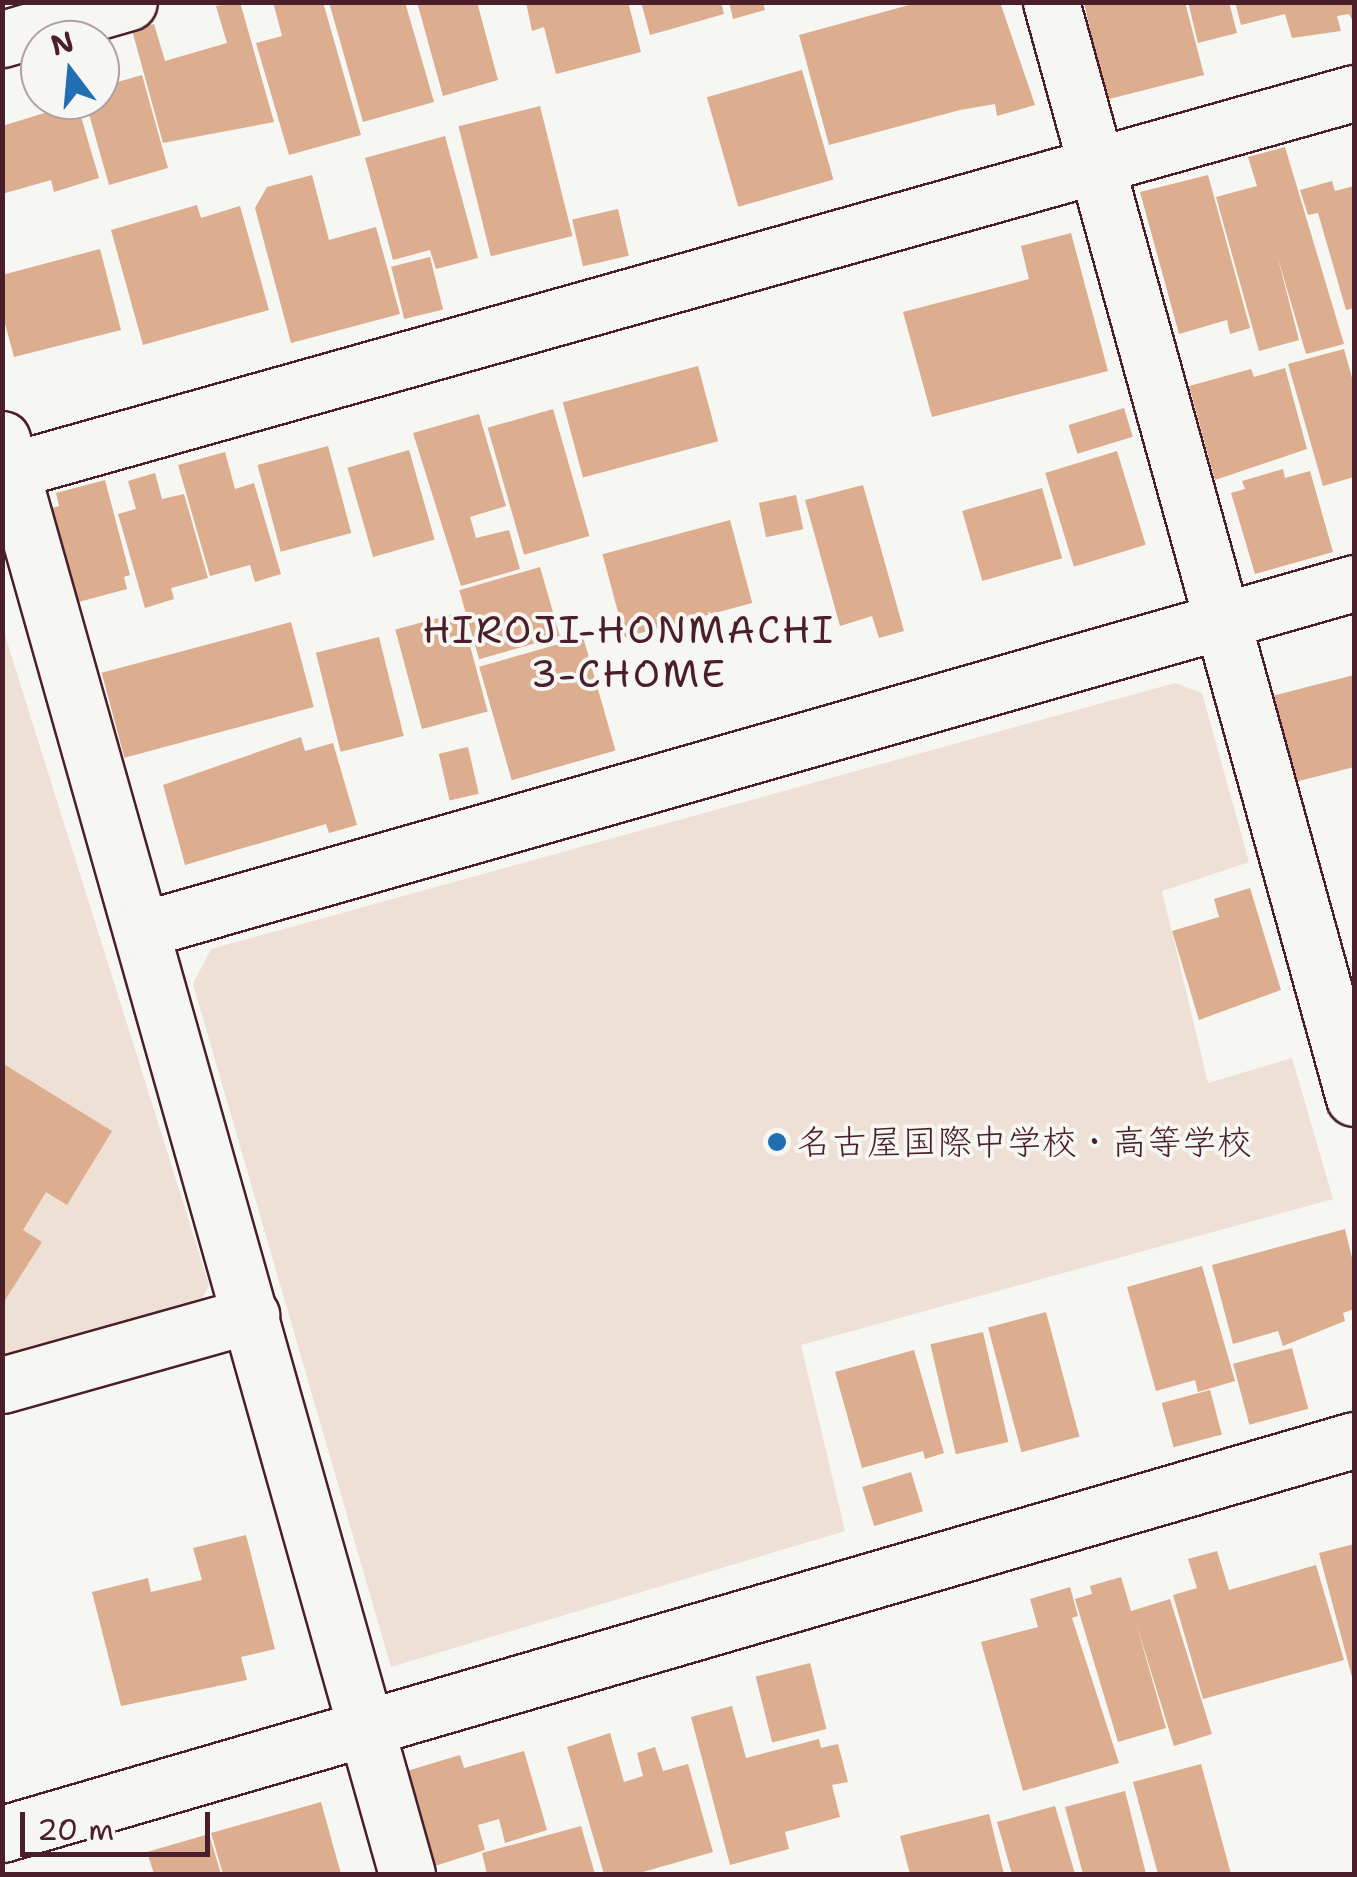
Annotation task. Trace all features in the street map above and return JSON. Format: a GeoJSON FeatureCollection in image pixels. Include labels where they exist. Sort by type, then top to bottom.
{"type":"FeatureCollection","features":[{"type":"Feature","properties":{"kind":"street"},"geometry":{"type":"LineString","coordinates":[[2,39],[129,2]]}},
{"type":"Feature","properties":{"kind":"street"},"geometry":{"type":"LineString","coordinates":[[1051,2],[1222,621],[1343,1010],[1354,1098]]}},
{"type":"Feature","properties":{"kind":"street"},"geometry":{"type":"LineString","coordinates":[[407,1874],[5,461],[1354,92]]}},
{"type":"Feature","properties":{"kind":"street"},"geometry":{"type":"LineString","coordinates":[[141,930],[1354,583]]}},
{"type":"Feature","properties":{"kind":"street"},"geometry":{"type":"LineString","coordinates":[[2,1385],[251,1315]]}},
{"type":"Feature","properties":{"kind":"street"},"geometry":{"type":"LineString","coordinates":[[2,1834],[1354,1440]]}},
{"type":"Feature","properties":{"kind":"shaded area"},"geometry":{"type":"Polygon","coordinates":[[[2,626],[209,1285],[197,1309],[2,1363],[2,626]]]}},
{"type":"Feature","properties":{"kind":"shaded area","name":"名古屋国際中学校・高等学校"},"geometry":{"type":"Polygon","coordinates":[[[1175,683],[1202,693],[1249,862],[1162,891],[1208,1083],[1292,1058],[1333,1199],[801,1345],[845,1531],[391,1667],[193,984],[211,949],[1175,683]]]}},
{"type":"Feature","properties":{"kind":"building"},"geometry":{"type":"Polygon","coordinates":[[[240,2],[274,122],[163,143],[132,30],[154,24],[165,61],[227,43],[216,6],[240,2]]]}},
{"type":"Feature","properties":{"kind":"building"},"geometry":{"type":"Polygon","coordinates":[[[273,2],[323,2],[361,135],[289,155],[256,43],[282,36],[273,2]]]}},
{"type":"Feature","properties":{"kind":"building"},"geometry":{"type":"Polygon","coordinates":[[[329,2],[405,2],[434,102],[363,122],[329,2]]]}},
{"type":"Feature","properties":{"kind":"building"},"geometry":{"type":"Polygon","coordinates":[[[417,2],[477,2],[498,80],[443,96],[417,2]]]}},
{"type":"Feature","properties":{"kind":"building"},"geometry":{"type":"Polygon","coordinates":[[[526,2],[628,2],[641,52],[556,74],[544,27],[532,31],[526,2]]]}},
{"type":"Feature","properties":{"kind":"building"},"geometry":{"type":"Polygon","coordinates":[[[641,2],[721,2],[724,14],[650,35],[641,2]]]}},
{"type":"Feature","properties":{"kind":"building"},"geometry":{"type":"Polygon","coordinates":[[[729,2],[763,2],[765,10],[733,19],[729,2]]]}},
{"type":"Feature","properties":{"kind":"building"},"geometry":{"type":"Polygon","coordinates":[[[920,2],[1000,2],[1035,105],[997,116],[995,104],[960,110],[829,145],[799,35],[920,2]]]}},
{"type":"Feature","properties":{"kind":"building"},"geometry":{"type":"Polygon","coordinates":[[[1084,2],[1185,2],[1204,75],[1105,100],[1084,2]]]}},
{"type":"Feature","properties":{"kind":"building"},"geometry":{"type":"Polygon","coordinates":[[[1188,2],[1229,2],[1237,33],[1198,43],[1188,2]]]}},
{"type":"Feature","properties":{"kind":"building"},"geometry":{"type":"Polygon","coordinates":[[[1235,2],[1354,2],[1354,23],[1349,14],[1337,16],[1341,31],[1292,38],[1285,14],[1241,25],[1235,2]]]}},
{"type":"Feature","properties":{"kind":"building"},"geometry":{"type":"Polygon","coordinates":[[[802,70],[833,180],[738,207],[707,97],[802,70]]]}},
{"type":"Feature","properties":{"kind":"building"},"geometry":{"type":"Polygon","coordinates":[[[142,75],[168,168],[109,185],[91,120],[120,120],[120,81],[142,75]]]}},
{"type":"Feature","properties":{"kind":"building"},"geometry":{"type":"Polygon","coordinates":[[[540,106],[572,236],[491,256],[458,126],[540,106]]]}},
{"type":"Feature","properties":{"kind":"building"},"geometry":{"type":"Polygon","coordinates":[[[22,120],[82,120],[99,178],[54,192],[51,180],[2,194],[2,126],[22,120]]]}},
{"type":"Feature","properties":{"kind":"building"},"geometry":{"type":"Polygon","coordinates":[[[445,136],[478,258],[436,269],[430,250],[393,260],[365,158],[445,136]]]}},
{"type":"Feature","properties":{"kind":"building"},"geometry":{"type":"Polygon","coordinates":[[[1285,147],[1344,344],[1306,354],[1277,255],[1299,340],[1259,351],[1216,197],[1257,186],[1248,157],[1285,147]]]}},
{"type":"Feature","properties":{"kind":"building"},"geometry":{"type":"Polygon","coordinates":[[[312,175],[329,240],[376,227],[400,314],[291,343],[255,208],[267,187],[312,175]]]}},
{"type":"Feature","properties":{"kind":"building"},"geometry":{"type":"Polygon","coordinates":[[[1208,175],[1250,328],[1230,334],[1227,320],[1179,334],[1140,192],[1208,175]]]}},
{"type":"Feature","properties":{"kind":"building"},"geometry":{"type":"Polygon","coordinates":[[[1332,181],[1335,191],[1354,186],[1354,308],[1346,310],[1318,213],[1308,215],[1300,190],[1332,181]]]}},
{"type":"Feature","properties":{"kind":"building"},"geometry":{"type":"Polygon","coordinates":[[[197,205],[201,218],[240,206],[269,310],[143,345],[111,230],[197,205]]]}},
{"type":"Feature","properties":{"kind":"building"},"geometry":{"type":"Polygon","coordinates":[[[618,209],[629,256],[583,266],[572,220],[618,209]]]}},
{"type":"Feature","properties":{"kind":"building"},"geometry":{"type":"Polygon","coordinates":[[[1071,233],[1108,371],[932,417],[903,312],[1029,279],[1021,246],[1071,233]]]}},
{"type":"Feature","properties":{"kind":"building"},"geometry":{"type":"Polygon","coordinates":[[[100,249],[121,330],[14,357],[2,312],[2,275],[100,249]]]}},
{"type":"Feature","properties":{"kind":"building"},"geometry":{"type":"Polygon","coordinates":[[[430,257],[443,309],[404,319],[391,267],[430,257]]]}},
{"type":"Feature","properties":{"kind":"building"},"geometry":{"type":"Polygon","coordinates":[[[1344,349],[1354,385],[1354,477],[1323,486],[1288,364],[1344,349]]]}},
{"type":"Feature","properties":{"kind":"building"},"geometry":{"type":"Polygon","coordinates":[[[698,366],[718,441],[583,478],[563,402],[698,366]]]}},
{"type":"Feature","properties":{"kind":"building"},"geometry":{"type":"Polygon","coordinates":[[[1285,368],[1307,449],[1215,480],[1189,386],[1251,369],[1254,377],[1285,368]]]}},
{"type":"Feature","properties":{"kind":"building"},"geometry":{"type":"Polygon","coordinates":[[[1124,408],[1133,437],[1077,454],[1069,425],[1124,408]]]}},
{"type":"Feature","properties":{"kind":"building"},"geometry":{"type":"Polygon","coordinates":[[[553,409],[589,536],[524,555],[488,428],[553,409]]]}},
{"type":"Feature","properties":{"kind":"building"},"geometry":{"type":"Polygon","coordinates":[[[479,414],[506,506],[470,517],[476,538],[509,530],[520,569],[461,586],[413,433],[479,414]]]}},
{"type":"Feature","properties":{"kind":"building"},"geometry":{"type":"Polygon","coordinates":[[[328,446],[351,533],[281,552],[257,465],[328,446]]]}},
{"type":"Feature","properties":{"kind":"building"},"geometry":{"type":"Polygon","coordinates":[[[409,450],[435,539],[373,557],[347,468],[409,450]]]}},
{"type":"Feature","properties":{"kind":"building"},"geometry":{"type":"Polygon","coordinates":[[[1117,451],[1146,545],[1074,567],[1045,473],[1117,451]]]}},
{"type":"Feature","properties":{"kind":"building"},"geometry":{"type":"Polygon","coordinates":[[[225,452],[235,489],[254,483],[281,574],[255,582],[250,565],[210,576],[178,465],[225,452]]]}},
{"type":"Feature","properties":{"kind":"building"},"geometry":{"type":"Polygon","coordinates":[[[1283,469],[1285,478],[1310,471],[1333,552],[1255,574],[1231,493],[1245,489],[1242,481],[1283,469]]]}},
{"type":"Feature","properties":{"kind":"building"},"geometry":{"type":"Polygon","coordinates":[[[155,473],[162,499],[184,494],[208,578],[171,588],[174,599],[145,608],[118,514],[136,509],[128,481],[155,473]]]}},
{"type":"Feature","properties":{"kind":"building"},"geometry":{"type":"Polygon","coordinates":[[[105,480],[130,575],[124,577],[127,589],[75,603],[48,509],[59,506],[56,493],[105,480]]]}},
{"type":"Feature","properties":{"kind":"building"},"geometry":{"type":"Polygon","coordinates":[[[863,485],[904,631],[879,638],[872,616],[840,626],[805,500],[863,485]]]}},
{"type":"Feature","properties":{"kind":"building"},"geometry":{"type":"Polygon","coordinates":[[[1042,488],[1062,558],[982,581],[962,511],[1042,488]]]}},
{"type":"Feature","properties":{"kind":"building"},"geometry":{"type":"Polygon","coordinates":[[[796,495],[803,529],[766,537],[759,503],[796,495]]]}},
{"type":"Feature","properties":{"kind":"building"},"geometry":{"type":"Polygon","coordinates":[[[730,520],[752,603],[625,637],[602,554],[730,520]]]}},
{"type":"Feature","properties":{"kind":"building"},"geometry":{"type":"Polygon","coordinates":[[[540,567],[560,636],[479,659],[459,590],[540,567]]]}},
{"type":"Feature","properties":{"kind":"building"},"geometry":{"type":"Polygon","coordinates":[[[461,612],[488,711],[422,729],[395,630],[461,612]]]}},
{"type":"Feature","properties":{"kind":"building"},"geometry":{"type":"Polygon","coordinates":[[[291,622],[314,707],[124,758],[102,673],[291,622]]]}},
{"type":"Feature","properties":{"kind":"building"},"geometry":{"type":"Polygon","coordinates":[[[379,637],[404,736],[341,752],[316,653],[379,637]]]}},
{"type":"Feature","properties":{"kind":"building"},"geometry":{"type":"Polygon","coordinates":[[[583,637],[616,750],[512,780],[479,667],[583,637]]]}},
{"type":"Feature","properties":{"kind":"building"},"geometry":{"type":"Polygon","coordinates":[[[1354,675],[1354,767],[1295,782],[1272,696],[1354,675]]]}},
{"type":"Feature","properties":{"kind":"building"},"geometry":{"type":"Polygon","coordinates":[[[301,737],[305,751],[333,743],[357,825],[329,833],[326,824],[185,865],[163,785],[301,737]]]}},
{"type":"Feature","properties":{"kind":"building"},"geometry":{"type":"Polygon","coordinates":[[[468,747],[479,794],[450,801],[439,754],[468,747]]]}},
{"type":"Feature","properties":{"kind":"building"},"geometry":{"type":"Polygon","coordinates":[[[1250,888],[1281,990],[1199,1020],[1172,931],[1219,917],[1214,899],[1250,888]]]}},
{"type":"Feature","properties":{"kind":"building"},"geometry":{"type":"Polygon","coordinates":[[[2,1063],[112,1131],[67,1205],[46,1192],[23,1230],[42,1242],[2,1305],[2,1063]]]}},
{"type":"Feature","properties":{"kind":"building"},"geometry":{"type":"Polygon","coordinates":[[[1345,1229],[1354,1266],[1354,1309],[1343,1313],[1345,1321],[1283,1346],[1278,1331],[1233,1344],[1212,1265],[1345,1229]]]}},
{"type":"Feature","properties":{"kind":"building"},"geometry":{"type":"Polygon","coordinates":[[[1202,1266],[1235,1381],[1198,1392],[1195,1380],[1156,1391],[1127,1287],[1202,1266]]]}},
{"type":"Feature","properties":{"kind":"building"},"geometry":{"type":"Polygon","coordinates":[[[1046,1312],[1079,1437],[1021,1452],[988,1328],[1046,1312]]]}},
{"type":"Feature","properties":{"kind":"building"},"geometry":{"type":"Polygon","coordinates":[[[983,1332],[1008,1442],[956,1454],[930,1344],[983,1332]]]}},
{"type":"Feature","properties":{"kind":"building"},"geometry":{"type":"Polygon","coordinates":[[[1292,1348],[1308,1409],[1249,1425],[1233,1364],[1292,1348]]]}},
{"type":"Feature","properties":{"kind":"building"},"geometry":{"type":"Polygon","coordinates":[[[914,1350],[944,1453],[925,1459],[923,1451],[862,1468],[835,1372],[914,1350]]]}},
{"type":"Feature","properties":{"kind":"building"},"geometry":{"type":"Polygon","coordinates":[[[1210,1390],[1222,1434],[1174,1447],[1162,1403],[1210,1390]]]}},
{"type":"Feature","properties":{"kind":"building"},"geometry":{"type":"Polygon","coordinates":[[[911,1472],[923,1511],[874,1526],[862,1487],[911,1472]]]}},
{"type":"Feature","properties":{"kind":"building"},"geometry":{"type":"Polygon","coordinates":[[[246,1535],[275,1649],[241,1657],[247,1680],[121,1706],[92,1592],[148,1578],[151,1592],[202,1580],[193,1548],[246,1535]]]}},
{"type":"Feature","properties":{"kind":"building"},"geometry":{"type":"Polygon","coordinates":[[[1354,1544],[1354,1681],[1353,1681],[1319,1553],[1354,1544]]]}},
{"type":"Feature","properties":{"kind":"building"},"geometry":{"type":"Polygon","coordinates":[[[1217,1551],[1229,1590],[1316,1565],[1344,1660],[1203,1699],[1173,1595],[1197,1588],[1188,1559],[1217,1551]]]}},
{"type":"Feature","properties":{"kind":"building"},"geometry":{"type":"Polygon","coordinates":[[[1121,1577],[1131,1611],[1170,1599],[1212,1734],[1174,1746],[1136,1623],[1166,1728],[1118,1742],[1075,1599],[1092,1594],[1090,1586],[1121,1577]]]}},
{"type":"Feature","properties":{"kind":"building"},"geometry":{"type":"Polygon","coordinates":[[[1070,1587],[1078,1616],[1072,1618],[1119,1763],[1023,1791],[981,1642],[1038,1627],[1030,1599],[1070,1587]]]}},
{"type":"Feature","properties":{"kind":"building"},"geometry":{"type":"Polygon","coordinates":[[[810,1663],[826,1729],[772,1743],[756,1677],[810,1663]]]}},
{"type":"Feature","properties":{"kind":"building"},"geometry":{"type":"Polygon","coordinates":[[[732,1706],[746,1758],[819,1739],[821,1748],[838,1744],[848,1782],[832,1785],[840,1817],[785,1832],[789,1849],[730,1865],[691,1717],[732,1706]]]}},
{"type":"Feature","properties":{"kind":"building"},"geometry":{"type":"Polygon","coordinates":[[[610,1733],[624,1782],[643,1776],[637,1753],[655,1747],[663,1771],[688,1764],[713,1852],[636,1874],[604,1874],[567,1747],[610,1733]]]}},
{"type":"Feature","properties":{"kind":"building"},"geometry":{"type":"Polygon","coordinates":[[[524,1751],[547,1830],[505,1843],[499,1819],[478,1825],[485,1850],[435,1866],[407,1771],[460,1755],[464,1768],[524,1751]]]}},
{"type":"Feature","properties":{"kind":"building"},"geometry":{"type":"Polygon","coordinates":[[[1201,1764],[1231,1874],[1158,1874],[1133,1782],[1201,1764]]]}},
{"type":"Feature","properties":{"kind":"building"},"geometry":{"type":"Polygon","coordinates":[[[1125,1791],[1146,1874],[1083,1874],[1065,1807],[1125,1791]]]}},
{"type":"Feature","properties":{"kind":"building"},"geometry":{"type":"Polygon","coordinates":[[[321,1802],[341,1874],[223,1874],[211,1833],[321,1802]]]}},
{"type":"Feature","properties":{"kind":"building"},"geometry":{"type":"Polygon","coordinates":[[[1055,1806],[1075,1874],[1012,1874],[997,1822],[1055,1806]]]}},
{"type":"Feature","properties":{"kind":"building"},"geometry":{"type":"Polygon","coordinates":[[[989,1814],[1004,1874],[910,1874],[900,1836],[989,1814]]]}},
{"type":"Feature","properties":{"kind":"building"},"geometry":{"type":"Polygon","coordinates":[[[581,1826],[595,1874],[487,1874],[482,1853],[581,1826]]]}},
{"type":"Feature","properties":{"kind":"building"},"geometry":{"type":"Polygon","coordinates":[[[209,1834],[221,1874],[154,1874],[147,1852],[209,1834]]]}},
{"type":"Feature","properties":{"kind":"place","name":"名古屋国際中学校・高等学校"},"geometry":{"type":"Point","coordinates":[777,1142]}},
{"type":"Feature","properties":{"kind":"district","name":"HIROJI-HONMACHI 3-CHOME"},"geometry":{"type":"Point","coordinates":[629,652]}}]}
